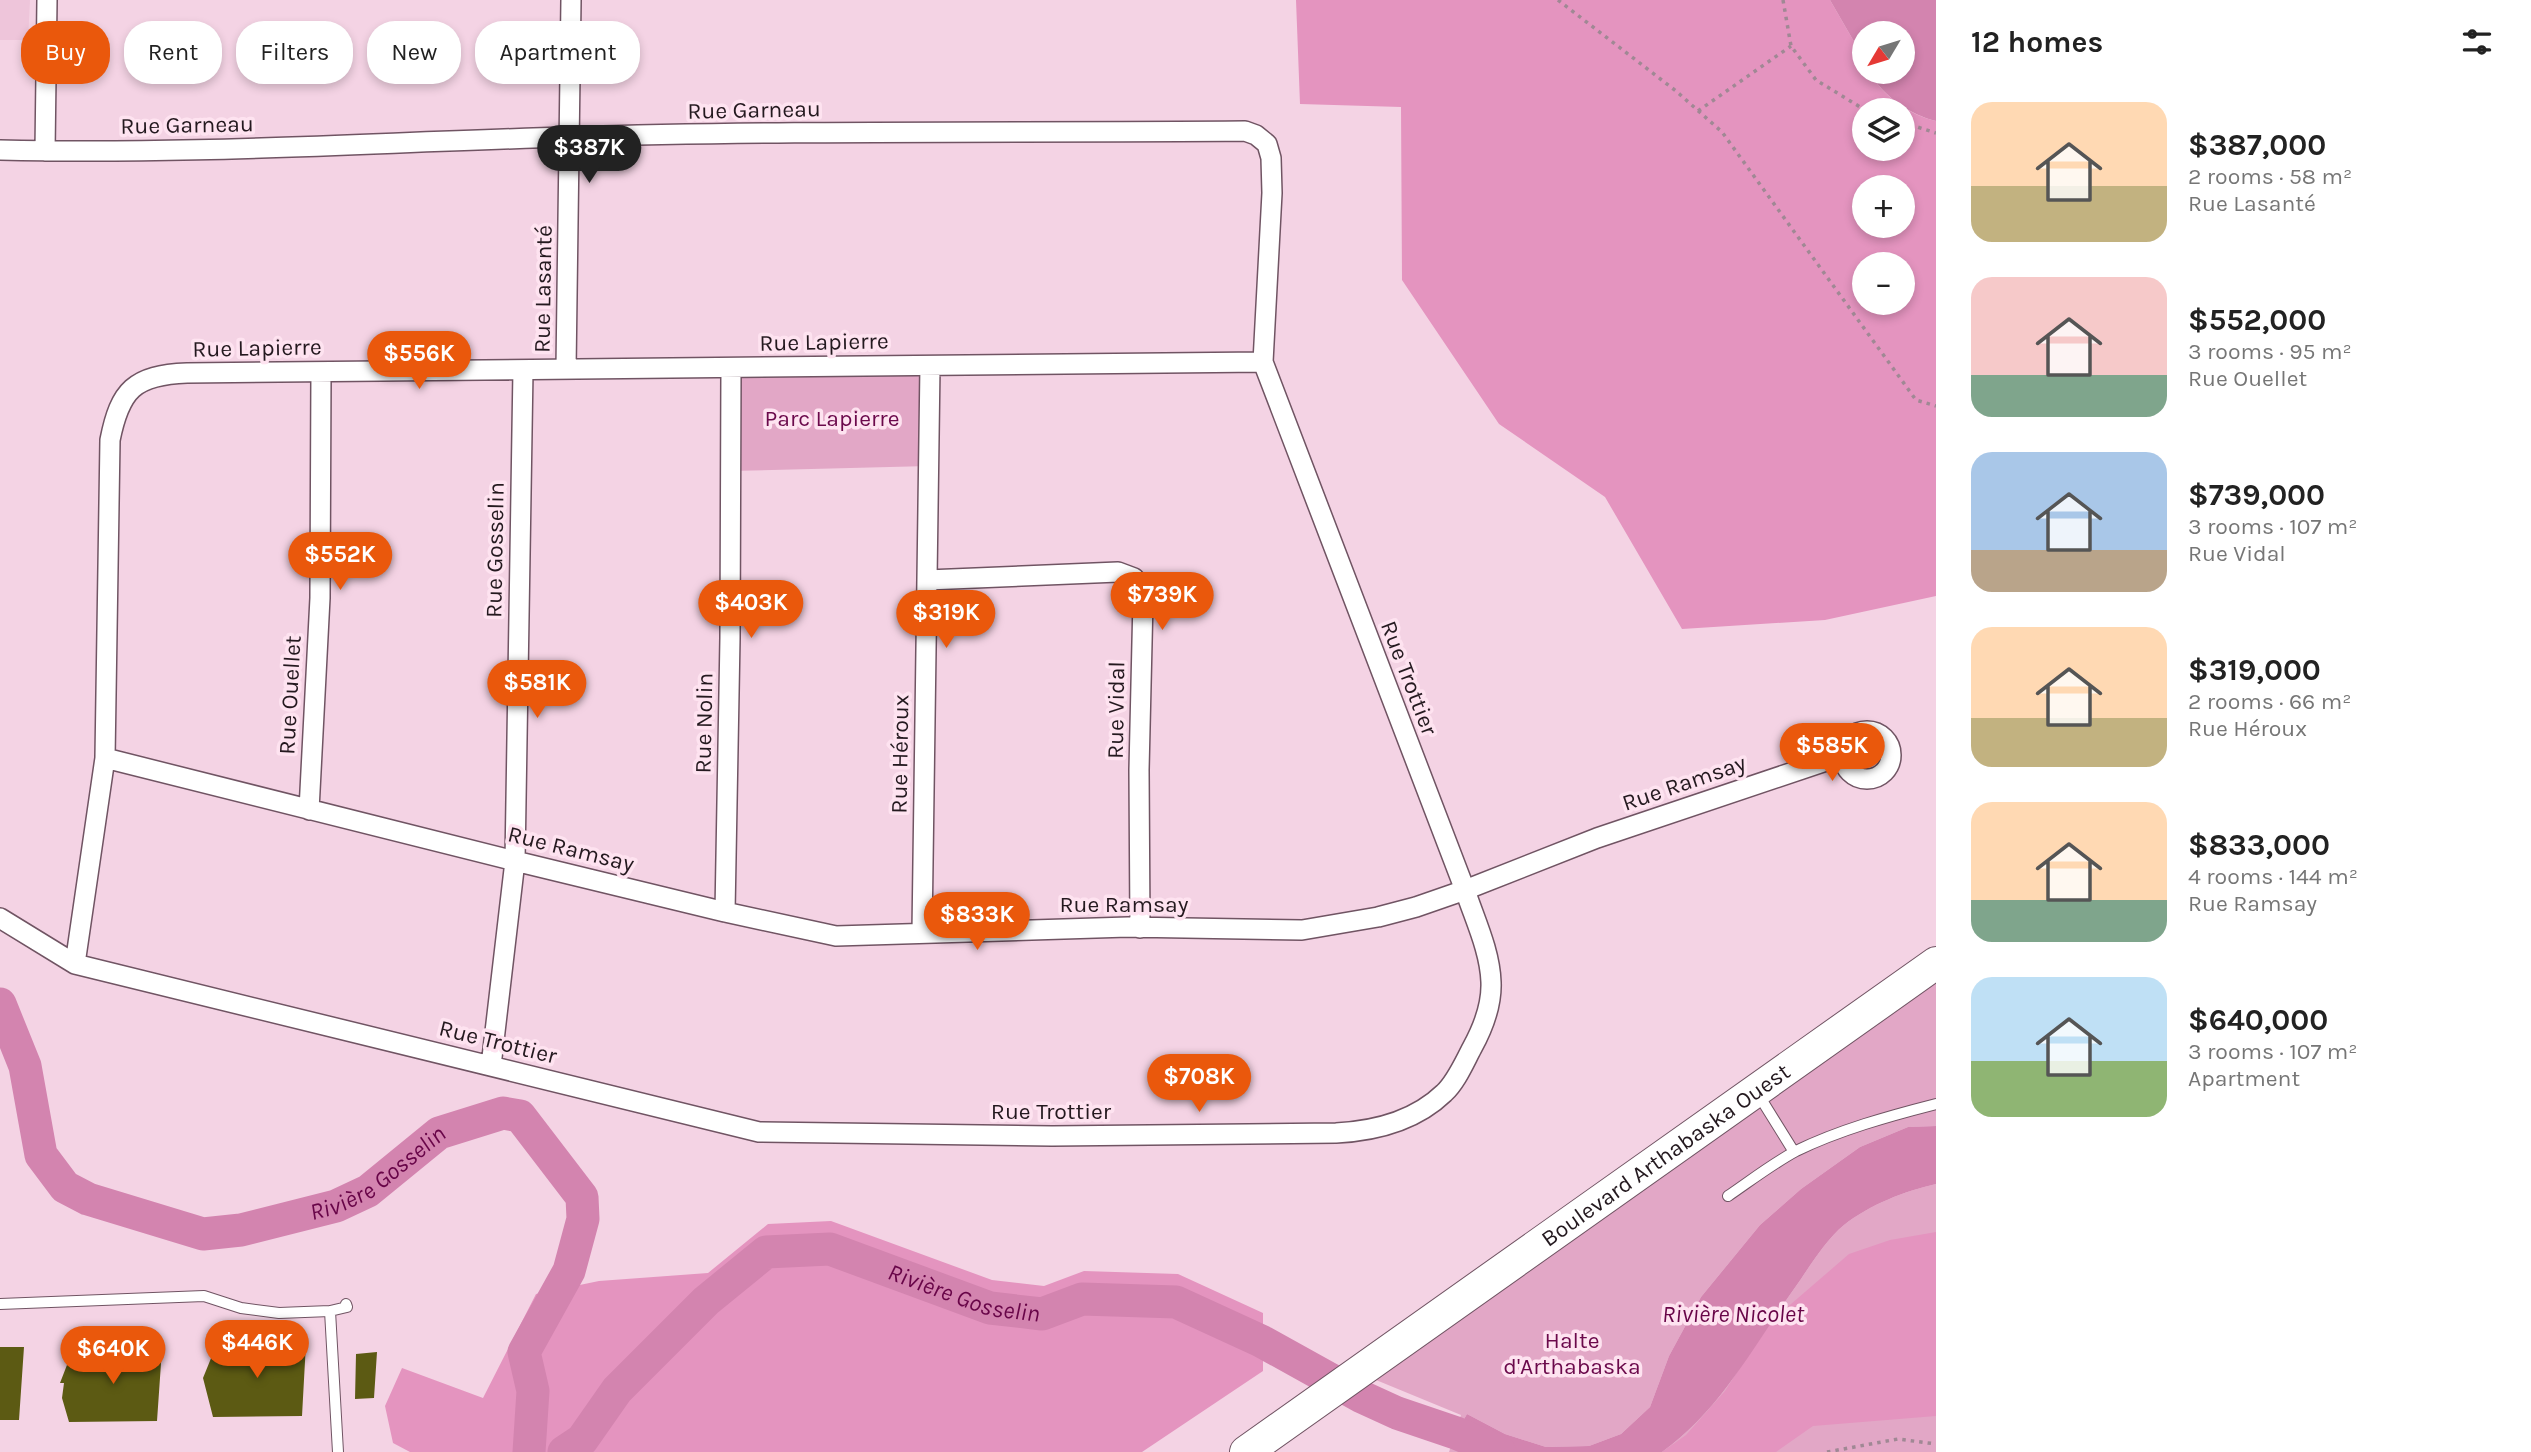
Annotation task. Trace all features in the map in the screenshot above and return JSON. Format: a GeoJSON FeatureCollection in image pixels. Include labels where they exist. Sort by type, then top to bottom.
{"type":"FeatureCollection","features":[{"type":"Feature","properties":{"kind":"main road","name":"Boulevard Arthabaska Ouest"},"geometry":{"type":"LineString","coordinates":[[1246,1452],[1936,963]]}},
{"type":"Feature","properties":{"kind":"street"},"geometry":{"type":"LineString","coordinates":[[45,151],[47,0]]}},
{"type":"Feature","properties":{"kind":"street","name":"Rue Lasanté"},"geometry":{"type":"LineString","coordinates":[[566,369],[571,0]]}},
{"type":"Feature","properties":{"kind":"street","name":"Rue Garneau"},"geometry":{"type":"LineString","coordinates":[[0,150],[302,148],[569,136],[1245,131],[1256,135]]}},
{"type":"Feature","properties":{"kind":"street","name":"Rue Trottier"},"geometry":{"type":"LineString","coordinates":[[0,918],[75,964],[759,1132],[1052,1136],[1350,1132],[1409,1119],[1446,1092],[1480,1032],[1488,1012],[1491,981],[1488,956],[1263,362],[1272,192],[1271,158],[1267,144],[1256,135]]}},
{"type":"Feature","properties":{"kind":"street","name":"Rue Lapierre"},"geometry":{"type":"LineString","coordinates":[[75,964],[105,758],[110,440],[119,405],[128,390],[158,376],[187,373],[1263,362]]}},
{"type":"Feature","properties":{"kind":"street","name":"Rue Héroux"},"geometry":{"type":"LineString","coordinates":[[922,933],[930,366]]}},
{"type":"Feature","properties":{"kind":"street","name":"Rue Nolin"},"geometry":{"type":"LineString","coordinates":[[725,912],[731,368]]}},
{"type":"Feature","properties":{"kind":"street","name":"Rue Gosselin"},"geometry":{"type":"LineString","coordinates":[[491,1066],[515,861],[523,370]]}},
{"type":"Feature","properties":{"kind":"street","name":"Rue Ouellet"},"geometry":{"type":"LineString","coordinates":[[309,810],[320,598],[321,372]]}},
{"type":"Feature","properties":{"kind":"street","name":"Rue Vidal"},"geometry":{"type":"LineString","coordinates":[[927,580],[1118,572],[1134,578],[1143,600],[1140,928]]}},
{"type":"Feature","properties":{"kind":"street","name":"Rue Ramsay"},"geometry":{"type":"LineString","coordinates":[[105,758],[515,861],[836,936],[1140,928],[1302,930],[1378,916],[1465,890],[1597,838],[1829,760],[1843,758]]}},
{"type":"Feature","properties":{"kind":"lane"},"geometry":{"type":"LineString","coordinates":[[1755,1091],[1794,1153]]}},
{"type":"Feature","properties":{"kind":"lane"},"geometry":{"type":"LineString","coordinates":[[1728,1196],[1794,1153],[1830,1137],[1936,1104]]}},
{"type":"Feature","properties":{"kind":"lane"},"geometry":{"type":"LineString","coordinates":[[0,1304],[204,1296],[241,1308],[279,1313],[330,1311],[347,1307],[346,1304]]}},
{"type":"Feature","properties":{"kind":"lane"},"geometry":{"type":"LineString","coordinates":[[330,1311],[338,1452]]}},
{"type":"Feature","properties":{"kind":"path"},"geometry":{"type":"LineString","coordinates":[[1558,0],[1722,132],[1916,400],[1936,406]]}},
{"type":"Feature","properties":{"kind":"path"},"geometry":{"type":"LineString","coordinates":[[1783,0],[1791,46],[1816,80],[1852,102]]}},
{"type":"Feature","properties":{"kind":"path"},"geometry":{"type":"LineString","coordinates":[[1698,111],[1791,46]]}},
{"type":"Feature","properties":{"kind":"path"},"geometry":{"type":"LineString","coordinates":[[1915,126],[1936,133]]}},
{"type":"Feature","properties":{"kind":"path"},"geometry":{"type":"LineString","coordinates":[[1827,1452],[1898,1439],[1936,1444]]}},
{"type":"Feature","properties":{"kind":"shaded area"},"geometry":{"type":"Polygon","coordinates":[[[0,0],[30,0],[29,21],[21,21],[21,40],[0,40],[0,0]]]}},
{"type":"Feature","properties":{"kind":"shaded area"},"geometry":{"type":"Polygon","coordinates":[[[1296,0],[1830,0],[1852,38],[1852,84],[1878,84],[1892,98],[1852,98],[1852,161],[1915,161],[1915,113],[1936,121],[1936,596],[1825,620],[1682,629],[1605,497],[1499,424],[1402,280],[1401,107],[1300,104],[1296,0]]]}},
{"type":"Feature","properties":{"kind":"shaded area"},"geometry":{"type":"Polygon","coordinates":[[[831,1221],[992,1280],[1044,1286],[1084,1271],[1178,1274],[1263,1313],[1263,1371],[1142,1452],[410,1452],[393,1443],[385,1406],[402,1368],[483,1398],[536,1294],[599,1281],[708,1273],[768,1224],[831,1221]]]}},
{"type":"Feature","properties":{"kind":"shaded area"},"geometry":{"type":"Polygon","coordinates":[[[1936,1232],[1936,1416],[1813,1426],[1776,1452],[1662,1452],[1686,1435],[1725,1391],[1768,1324],[1849,1254],[1890,1240],[1936,1232]]]}},
{"type":"Feature","properties":{"kind":"green space","name":"Parc Lapierre"},"geometry":{"type":"Polygon","coordinates":[[[930,366],[929,466],[729,471],[731,368],[930,366]]]}},
{"type":"Feature","properties":{"kind":"green space","name":"Halte d'Arthabaska"},"geometry":{"type":"Polygon","coordinates":[[[1936,982],[1936,1126],[1908,1127],[1860,1147],[1801,1189],[1760,1225],[1701,1297],[1669,1356],[1650,1407],[1621,1434],[1589,1446],[1546,1447],[1505,1434],[1467,1414],[1456,1433],[1466,1452],[1449,1452],[1461,1415],[1376,1380],[1750,1111],[1936,982]]]}},
{"type":"Feature","properties":{"kind":"green space"},"geometry":{"type":"Polygon","coordinates":[[[1936,1184],[1936,1452],[1662,1452],[1684,1435],[1721,1394],[1815,1258],[1838,1231],[1876,1205],[1936,1184]]]}},
{"type":"Feature","properties":{"kind":"water"},"geometry":{"type":"Polygon","coordinates":[[[1830,0],[1936,0],[1936,121],[1915,113],[1915,98],[1892,98],[1878,84],[1915,84],[1915,21],[1852,21],[1852,38],[1830,0]]]}},
{"type":"Feature","properties":{"kind":"water","name":"Rivière Nicolet"},"geometry":{"type":"Polygon","coordinates":[[[1936,1126],[1936,1184],[1876,1205],[1838,1231],[1815,1258],[1721,1394],[1684,1435],[1662,1452],[1466,1452],[1456,1433],[1467,1414],[1505,1434],[1546,1447],[1589,1446],[1621,1434],[1650,1407],[1669,1356],[1701,1297],[1760,1225],[1801,1189],[1860,1147],[1908,1127],[1936,1126]]]}},
{"type":"Feature","properties":{"kind":"building"},"geometry":{"type":"Polygon","coordinates":[[[306,1343],[302,1416],[213,1417],[203,1378],[216,1346],[306,1343]]]}},
{"type":"Feature","properties":{"kind":"building"},"geometry":{"type":"Polygon","coordinates":[[[0,1347],[24,1347],[19,1420],[0,1420],[0,1347]]]}},
{"type":"Feature","properties":{"kind":"building"},"geometry":{"type":"Polygon","coordinates":[[[162,1349],[157,1421],[69,1422],[62,1398],[64,1383],[60,1383],[72,1352],[162,1349]]]}},
{"type":"Feature","properties":{"kind":"building"},"geometry":{"type":"Polygon","coordinates":[[[377,1352],[374,1398],[355,1399],[356,1354],[377,1352]]]}},
{"type":"Feature","properties":{"kind":"waterway","name":"Rivière Gosselin"},"geometry":{"type":"LineString","coordinates":[[0,1004],[25,1066],[41,1155],[65,1187],[88,1199],[203,1234],[241,1230],[336,1206],[368,1191],[439,1133],[503,1113],[520,1116],[582,1197],[583,1219],[569,1271],[524,1352],[533,1391],[529,1452]]}},
{"type":"Feature","properties":{"kind":"waterway","name":"Rivière Gosselin"},"geometry":{"type":"LineString","coordinates":[[564,1452],[582,1440],[617,1390],[706,1301],[766,1252],[830,1249],[990,1308],[1042,1314],[1082,1299],[1176,1302],[1261,1341],[1362,1397],[1500,1452]]}}]}
